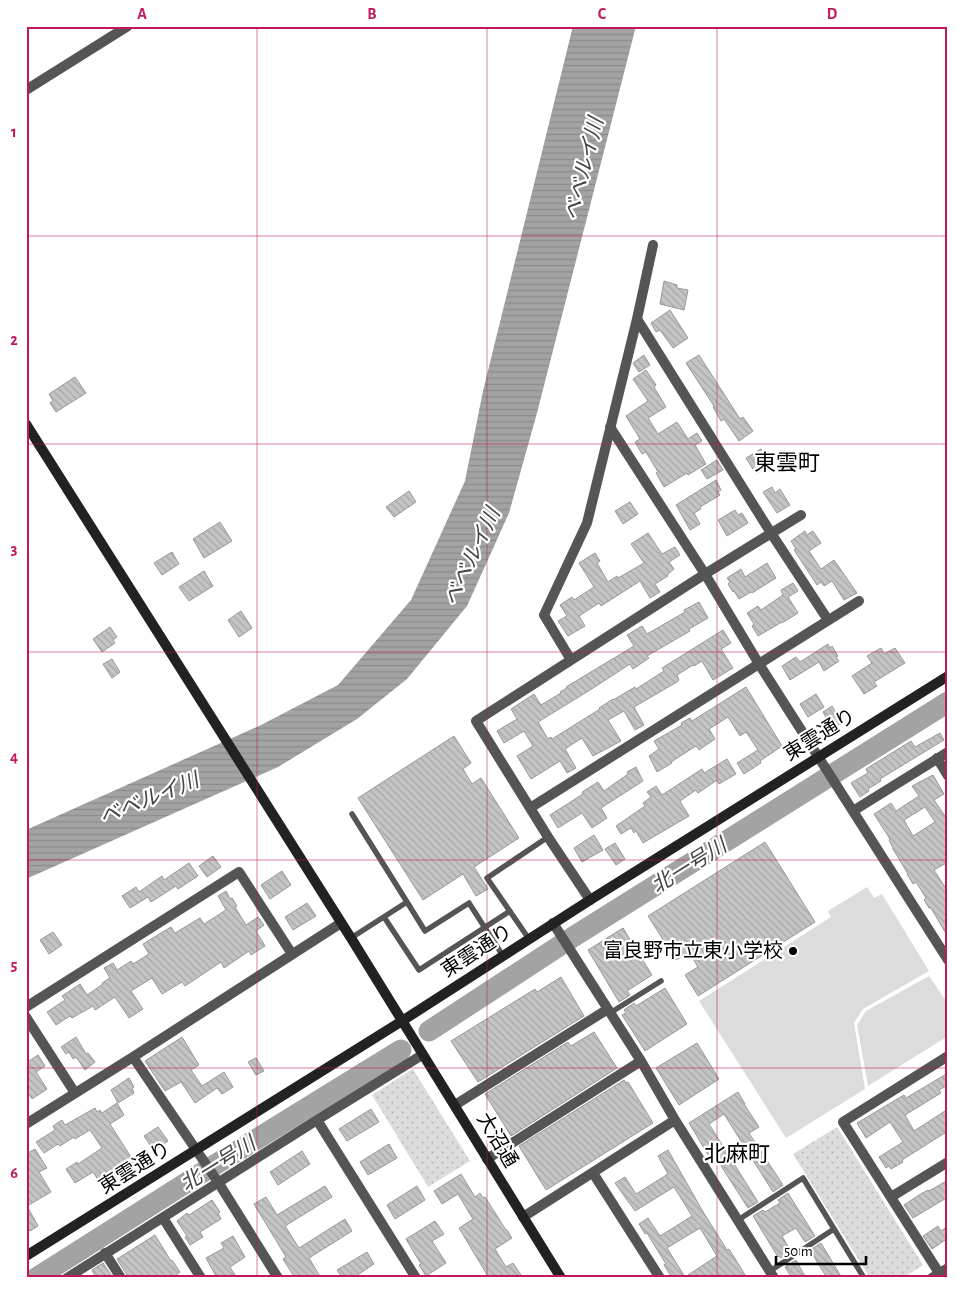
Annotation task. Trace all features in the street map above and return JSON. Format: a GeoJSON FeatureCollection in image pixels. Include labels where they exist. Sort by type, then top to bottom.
{"type":"FeatureCollection","features":[{"type":"Feature","properties":{"kind":"street"},"geometry":{"type":"LineString","coordinates":[[26,90],[128,26]]}},
{"type":"Feature","properties":{"kind":"street"},"geometry":{"type":"LineString","coordinates":[[571,660],[544,615],[587,523],[637,319],[653,245]]}},
{"type":"Feature","properties":{"kind":"street"},"geometry":{"type":"LineString","coordinates":[[637,319],[771,533],[828,620]]}},
{"type":"Feature","properties":{"kind":"street","name":"大沼通"},"geometry":{"type":"LineString","coordinates":[[26,424],[351,938],[561,1278]]}},
{"type":"Feature","properties":{"kind":"street"},"geometry":{"type":"LineString","coordinates":[[610,427],[947,957]]}},
{"type":"Feature","properties":{"kind":"street"},"geometry":{"type":"LineString","coordinates":[[590,900],[548,837],[476,721],[802,514]]}},
{"type":"Feature","properties":{"kind":"street"},"geometry":{"type":"LineString","coordinates":[[530,808],[859,601]]}},
{"type":"Feature","properties":{"kind":"street","name":"東雲通り"},"geometry":{"type":"LineString","coordinates":[[26,1256],[196,1151],[553,923],[948,676]]}},
{"type":"Feature","properties":{"kind":"street"},"geometry":{"type":"LineString","coordinates":[[853,811],[948,752]]}},
{"type":"Feature","properties":{"kind":"street"},"geometry":{"type":"LineString","coordinates":[[937,758],[948,776]]}},
{"type":"Feature","properties":{"kind":"street"},"geometry":{"type":"LineString","coordinates":[[26,1007],[240,872],[292,954]]}},
{"type":"Feature","properties":{"kind":"street"},"geometry":{"type":"LineString","coordinates":[[26,1124],[341,923]]}},
{"type":"Feature","properties":{"kind":"street"},"geometry":{"type":"LineString","coordinates":[[553,923],[641,1061],[675,1120],[772,1274]]}},
{"type":"Feature","properties":{"kind":"street"},"geometry":{"type":"LineString","coordinates":[[455,1105],[609,1011]]}},
{"type":"Feature","properties":{"kind":"street"},"geometry":{"type":"LineString","coordinates":[[26,1017],[75,1093]]}},
{"type":"Feature","properties":{"kind":"street"},"geometry":{"type":"LineString","coordinates":[[66,1278],[215,1178],[317,1120],[422,1055]]}},
{"type":"Feature","properties":{"kind":"street"},"geometry":{"type":"LineString","coordinates":[[940,1273],[843,1122],[948,1056]]}},
{"type":"Feature","properties":{"kind":"street"},"geometry":{"type":"LineString","coordinates":[[133,1057],[215,1178],[278,1278]]}},
{"type":"Feature","properties":{"kind":"street"},"geometry":{"type":"LineString","coordinates":[[488,1159],[641,1061]]}},
{"type":"Feature","properties":{"kind":"street"},"geometry":{"type":"LineString","coordinates":[[317,1120],[416,1278]]}},
{"type":"Feature","properties":{"kind":"street"},"geometry":{"type":"LineString","coordinates":[[523,1217],[675,1120]]}},
{"type":"Feature","properties":{"kind":"street"},"geometry":{"type":"LineString","coordinates":[[891,1197],[948,1162]]}},
{"type":"Feature","properties":{"kind":"street"},"geometry":{"type":"LineString","coordinates":[[594,1173],[660,1278]]}},
{"type":"Feature","properties":{"kind":"street"},"geometry":{"type":"LineString","coordinates":[[165,1221],[201,1278]]}},
{"type":"Feature","properties":{"kind":"street"},"geometry":{"type":"LineString","coordinates":[[105,1253],[121,1278]]}},
{"type":"Feature","properties":{"kind":"lane"},"geometry":{"type":"LineString","coordinates":[[352,814],[425,931],[469,902],[503,956]]}},
{"type":"Feature","properties":{"kind":"lane"},"geometry":{"type":"LineString","coordinates":[[530,939],[487,878],[548,837]]}},
{"type":"Feature","properties":{"kind":"lane"},"geometry":{"type":"LineString","coordinates":[[351,938],[406,902]]}},
{"type":"Feature","properties":{"kind":"lane"},"geometry":{"type":"LineString","coordinates":[[384,917],[419,970],[510,911]]}},
{"type":"Feature","properties":{"kind":"lane"},"geometry":{"type":"LineString","coordinates":[[609,1011],[661,981]]}},
{"type":"Feature","properties":{"kind":"lane"},"geometry":{"type":"LineString","coordinates":[[738,1220],[803,1178],[864,1278]]}},
{"type":"Feature","properties":{"kind":"lane"},"geometry":{"type":"LineString","coordinates":[[772,1274],[834,1230]]}},
{"type":"Feature","properties":{"kind":"shaded area"},"geometry":{"type":"Polygon","coordinates":[[[867,887],[874,898],[882,894],[929,971],[863,1009],[854,1023],[865,1089],[786,1138],[699,1001],[831,917],[828,911],[867,887]]]}},
{"type":"Feature","properties":{"kind":"shaded area"},"geometry":{"type":"Polygon","coordinates":[[[929,976],[948,1004],[948,1036],[868,1086],[857,1025],[866,1011],[929,976]]]}},
{"type":"Feature","properties":{"kind":"shaded area"},"geometry":{"type":"Polygon","coordinates":[[[413,1069],[470,1161],[428,1187],[372,1095],[413,1069]]]}},
{"type":"Feature","properties":{"kind":"shaded area"},"geometry":{"type":"Polygon","coordinates":[[[837,1127],[923,1265],[903,1278],[870,1278],[793,1154],[837,1127]]]}},
{"type":"Feature","properties":{"kind":"water","name":"ベベルイ川"},"geometry":{"type":"Polygon","coordinates":[[[573,26],[636,26],[537,413],[509,513],[467,606],[407,679],[357,719],[278,767],[26,879],[26,830],[261,725],[338,685],[411,600],[465,481],[483,391],[573,26]]]}},
{"type":"Feature","properties":{"kind":"building"},"geometry":{"type":"Polygon","coordinates":[[[664,281],[677,285],[677,288],[688,290],[684,310],[660,304],[664,281]]]}},
{"type":"Feature","properties":{"kind":"building"},"geometry":{"type":"Polygon","coordinates":[[[670,310],[688,338],[673,348],[660,330],[656,332],[651,323],[670,310]]]}},
{"type":"Feature","properties":{"kind":"building"},"geometry":{"type":"Polygon","coordinates":[[[644,355],[650,365],[639,372],[633,363],[644,355]]]}},
{"type":"Feature","properties":{"kind":"building"},"geometry":{"type":"Polygon","coordinates":[[[699,355],[740,419],[743,417],[753,431],[739,441],[724,419],[721,421],[714,406],[686,363],[699,355]]]}},
{"type":"Feature","properties":{"kind":"building"},"geometry":{"type":"Polygon","coordinates":[[[646,370],[656,385],[654,387],[666,407],[648,418],[658,434],[677,422],[688,439],[697,433],[702,441],[695,445],[706,464],[664,487],[656,473],[658,472],[646,452],[642,454],[635,442],[640,439],[626,416],[648,401],[633,379],[646,370]]]}},
{"type":"Feature","properties":{"kind":"building"},"geometry":{"type":"Polygon","coordinates":[[[75,377],[86,393],[56,412],[50,403],[53,401],[49,394],[75,377]]]}},
{"type":"Feature","properties":{"kind":"building"},"geometry":{"type":"Polygon","coordinates":[[[761,449],[771,465],[756,474],[746,458],[761,449]]]}},
{"type":"Feature","properties":{"kind":"building"},"geometry":{"type":"Polygon","coordinates":[[[717,460],[723,470],[707,479],[701,470],[717,460]]]}},
{"type":"Feature","properties":{"kind":"building"},"geometry":{"type":"Polygon","coordinates":[[[716,480],[721,490],[718,492],[720,495],[700,507],[701,509],[694,513],[700,524],[690,530],[676,505],[716,480]]]}},
{"type":"Feature","properties":{"kind":"building"},"geometry":{"type":"Polygon","coordinates":[[[772,487],[775,493],[780,489],[790,505],[777,513],[763,492],[772,487]]]}},
{"type":"Feature","properties":{"kind":"building"},"geometry":{"type":"Polygon","coordinates":[[[409,491],[416,502],[394,517],[386,507],[409,491]]]}},
{"type":"Feature","properties":{"kind":"building"},"geometry":{"type":"Polygon","coordinates":[[[630,502],[638,514],[623,524],[615,511],[630,502]]]}},
{"type":"Feature","properties":{"kind":"building"},"geometry":{"type":"Polygon","coordinates":[[[735,510],[738,515],[742,513],[748,523],[727,536],[718,520],[735,510]]]}},
{"type":"Feature","properties":{"kind":"building"},"geometry":{"type":"Polygon","coordinates":[[[220,522],[232,541],[204,558],[193,539],[220,522]]]}},
{"type":"Feature","properties":{"kind":"building"},"geometry":{"type":"Polygon","coordinates":[[[805,531],[807,535],[813,531],[821,543],[809,551],[821,569],[834,560],[857,593],[844,600],[832,581],[824,586],[821,582],[817,585],[794,550],[796,549],[791,541],[805,531]]]}},
{"type":"Feature","properties":{"kind":"building"},"geometry":{"type":"Polygon","coordinates":[[[648,533],[662,554],[675,547],[680,555],[669,562],[674,569],[668,576],[655,584],[660,592],[650,598],[640,581],[601,606],[599,603],[579,616],[585,626],[568,636],[558,621],[567,616],[560,605],[572,597],[574,600],[594,587],[579,563],[595,553],[600,561],[597,563],[608,582],[617,576],[618,578],[644,563],[631,544],[648,533]]]}},
{"type":"Feature","properties":{"kind":"building"},"geometry":{"type":"Polygon","coordinates":[[[172,552],[179,564],[162,575],[154,563],[172,552]]]}},
{"type":"Feature","properties":{"kind":"building"},"geometry":{"type":"Polygon","coordinates":[[[767,563],[776,578],[739,599],[728,584],[730,582],[727,578],[741,569],[745,577],[767,563]]]}},
{"type":"Feature","properties":{"kind":"building"},"geometry":{"type":"Polygon","coordinates":[[[204,571],[213,586],[189,601],[179,587],[204,571]]]}},
{"type":"Feature","properties":{"kind":"building"},"geometry":{"type":"Polygon","coordinates":[[[793,583],[798,591],[788,597],[798,613],[758,636],[752,626],[754,624],[747,613],[758,606],[761,610],[783,595],[781,590],[793,583]]]}},
{"type":"Feature","properties":{"kind":"building"},"geometry":{"type":"Polygon","coordinates":[[[699,602],[708,618],[689,629],[690,631],[647,656],[649,658],[633,669],[630,664],[538,722],[548,739],[551,737],[552,739],[613,699],[635,687],[636,689],[664,671],[662,668],[723,630],[731,643],[721,649],[733,668],[713,680],[702,661],[693,665],[677,675],[679,680],[677,682],[634,707],[644,725],[635,730],[624,711],[608,720],[621,741],[593,756],[582,738],[565,749],[576,768],[567,773],[560,761],[531,779],[517,756],[533,746],[524,731],[504,743],[497,731],[517,719],[511,709],[534,694],[541,705],[561,693],[566,687],[634,646],[627,635],[642,626],[647,634],[699,602]]]}},
{"type":"Feature","properties":{"kind":"building"},"geometry":{"type":"Polygon","coordinates":[[[241,611],[252,628],[239,637],[228,620],[241,611]]]}},
{"type":"Feature","properties":{"kind":"building"},"geometry":{"type":"Polygon","coordinates":[[[110,627],[117,637],[113,640],[115,643],[102,652],[93,639],[110,627]]]}},
{"type":"Feature","properties":{"kind":"building"},"geometry":{"type":"Polygon","coordinates":[[[828,644],[830,648],[832,646],[839,661],[824,671],[819,662],[790,680],[782,666],[796,657],[800,662],[828,644]]]}},
{"type":"Feature","properties":{"kind":"building"},"geometry":{"type":"Polygon","coordinates":[[[881,648],[884,654],[895,648],[905,663],[874,682],[877,686],[864,694],[852,676],[872,663],[867,656],[881,648]]]}},
{"type":"Feature","properties":{"kind":"building"},"geometry":{"type":"Polygon","coordinates":[[[112,659],[120,672],[112,678],[103,664],[112,659]]]}},
{"type":"Feature","properties":{"kind":"building"},"geometry":{"type":"Polygon","coordinates":[[[746,687],[782,746],[744,774],[737,763],[758,750],[746,732],[740,736],[728,717],[709,729],[715,739],[699,750],[696,746],[657,772],[649,756],[659,749],[654,741],[682,725],[681,723],[690,718],[692,721],[746,687]]]}},
{"type":"Feature","properties":{"kind":"building"},"geometry":{"type":"Polygon","coordinates":[[[816,694],[824,707],[808,717],[800,704],[816,694]]]}},
{"type":"Feature","properties":{"kind":"building"},"geometry":{"type":"Polygon","coordinates":[[[832,706],[842,723],[832,728],[823,712],[832,706]]]}},
{"type":"Feature","properties":{"kind":"building"},"geometry":{"type":"Polygon","coordinates":[[[940,733],[944,740],[880,779],[881,781],[868,789],[869,791],[860,797],[851,783],[868,773],[866,769],[911,741],[915,747],[940,733]]]}},
{"type":"Feature","properties":{"kind":"building"},"geometry":{"type":"Polygon","coordinates":[[[454,736],[471,763],[463,769],[472,784],[481,778],[519,838],[474,867],[488,889],[476,896],[463,874],[423,900],[358,798],[454,736]]]}},
{"type":"Feature","properties":{"kind":"building"},"geometry":{"type":"Polygon","coordinates":[[[727,759],[736,774],[719,784],[717,780],[698,793],[696,790],[680,801],[689,816],[643,843],[636,831],[634,833],[631,828],[621,834],[616,826],[645,806],[643,803],[651,797],[647,792],[656,786],[662,795],[702,769],[704,773],[727,759]]]}},
{"type":"Feature","properties":{"kind":"building"},"geometry":{"type":"Polygon","coordinates":[[[636,767],[643,781],[601,808],[607,818],[592,828],[582,813],[558,828],[550,815],[598,782],[604,791],[636,767]]]}},
{"type":"Feature","properties":{"kind":"building"},"geometry":{"type":"Polygon","coordinates":[[[933,775],[944,794],[934,800],[945,816],[948,814],[948,862],[934,870],[945,887],[948,885],[948,937],[931,908],[929,908],[924,900],[926,898],[916,882],[913,884],[893,849],[890,839],[874,814],[891,803],[896,811],[919,796],[912,786],[933,775]],[[925,807],[904,820],[913,836],[935,822],[925,807]]]}},
{"type":"Feature","properties":{"kind":"building"},"geometry":{"type":"Polygon","coordinates":[[[594,835],[603,850],[582,862],[574,848],[594,835]]]}},
{"type":"Feature","properties":{"kind":"building"},"geometry":{"type":"Polygon","coordinates":[[[765,842],[815,922],[698,996],[685,975],[698,967],[689,952],[676,960],[648,916],[765,842]]]}},
{"type":"Feature","properties":{"kind":"building"},"geometry":{"type":"Polygon","coordinates":[[[615,843],[625,859],[616,865],[605,849],[615,843]]]}},
{"type":"Feature","properties":{"kind":"building"},"geometry":{"type":"Polygon","coordinates":[[[213,856],[221,867],[207,877],[199,866],[213,856]]]}},
{"type":"Feature","properties":{"kind":"building"},"geometry":{"type":"Polygon","coordinates":[[[189,863],[198,876],[178,889],[176,886],[151,902],[148,897],[130,908],[122,896],[136,887],[139,892],[162,876],[164,880],[189,863]]]}},
{"type":"Feature","properties":{"kind":"building"},"geometry":{"type":"Polygon","coordinates":[[[282,871],[291,885],[270,899],[261,885],[282,871]]]}},
{"type":"Feature","properties":{"kind":"building"},"geometry":{"type":"Polygon","coordinates":[[[226,891],[230,899],[232,898],[237,906],[235,907],[246,925],[258,917],[264,925],[256,931],[265,946],[251,955],[249,951],[224,968],[221,962],[185,986],[182,982],[162,994],[152,978],[131,991],[143,1009],[129,1018],[115,997],[95,1010],[93,1006],[72,1018],[70,1016],[56,1025],[47,1012],[65,1000],[62,996],[80,984],[87,995],[110,978],[104,968],[113,963],[117,970],[131,961],[133,964],[149,954],[143,944],[171,927],[175,933],[200,918],[204,924],[226,910],[218,896],[226,891]]]}},
{"type":"Feature","properties":{"kind":"building"},"geometry":{"type":"Polygon","coordinates":[[[307,903],[316,916],[293,930],[285,917],[307,903]]]}},
{"type":"Feature","properties":{"kind":"building"},"geometry":{"type":"Polygon","coordinates":[[[623,928],[652,975],[627,991],[630,995],[619,1002],[588,950],[623,928]]]}},
{"type":"Feature","properties":{"kind":"building"},"geometry":{"type":"Polygon","coordinates":[[[53,932],[62,945],[49,954],[40,940],[53,932]]]}},
{"type":"Feature","properties":{"kind":"building"},"geometry":{"type":"Polygon","coordinates":[[[561,977],[584,1016],[478,1082],[451,1041],[535,989],[537,992],[561,977]]]}},
{"type":"Feature","properties":{"kind":"building"},"geometry":{"type":"Polygon","coordinates":[[[665,988],[687,1024],[645,1051],[622,1015],[626,1013],[624,1010],[634,1003],[636,1006],[665,988]]]}},
{"type":"Feature","properties":{"kind":"building"},"geometry":{"type":"Polygon","coordinates":[[[594,1032],[617,1068],[511,1136],[485,1094],[568,1042],[571,1046],[594,1032]]]}},
{"type":"Feature","properties":{"kind":"building"},"geometry":{"type":"Polygon","coordinates":[[[76,1037],[86,1054],[88,1053],[95,1062],[85,1070],[76,1057],[73,1059],[69,1052],[66,1054],[61,1047],[76,1037]]]}},
{"type":"Feature","properties":{"kind":"building"},"geometry":{"type":"Polygon","coordinates":[[[182,1037],[199,1065],[191,1070],[202,1086],[224,1072],[233,1087],[222,1094],[217,1088],[195,1103],[181,1082],[165,1091],[145,1061],[182,1037]]]}},
{"type":"Feature","properties":{"kind":"building"},"geometry":{"type":"Polygon","coordinates":[[[697,1043],[719,1079],[679,1105],[656,1068],[697,1043]]]}},
{"type":"Feature","properties":{"kind":"building"},"geometry":{"type":"Polygon","coordinates":[[[38,1055],[45,1066],[36,1072],[47,1089],[32,1099],[26,1089],[26,1057],[29,1061],[38,1055]]]}},
{"type":"Feature","properties":{"kind":"building"},"geometry":{"type":"Polygon","coordinates":[[[256,1058],[264,1071],[256,1075],[248,1062],[256,1058]]]}},
{"type":"Feature","properties":{"kind":"building"},"geometry":{"type":"Polygon","coordinates":[[[948,1073],[948,1085],[939,1090],[941,1093],[905,1115],[914,1131],[948,1109],[948,1131],[902,1160],[903,1162],[891,1169],[889,1166],[886,1168],[879,1157],[903,1142],[890,1122],[866,1138],[857,1123],[904,1095],[906,1098],[948,1073]]]}},
{"type":"Feature","properties":{"kind":"building"},"geometry":{"type":"Polygon","coordinates":[[[129,1078],[134,1087],[132,1088],[134,1093],[118,1103],[111,1090],[129,1078]]]}},
{"type":"Feature","properties":{"kind":"building"},"geometry":{"type":"Polygon","coordinates":[[[624,1080],[626,1083],[628,1082],[653,1123],[546,1190],[519,1146],[624,1080]]]}},
{"type":"Feature","properties":{"kind":"building"},"geometry":{"type":"Polygon","coordinates":[[[738,1092],[759,1127],[749,1133],[783,1185],[773,1192],[724,1114],[709,1124],[758,1202],[748,1208],[714,1155],[710,1158],[689,1123],[738,1092]]]}},
{"type":"Feature","properties":{"kind":"building"},"geometry":{"type":"Polygon","coordinates":[[[117,1103],[124,1115],[110,1124],[136,1165],[114,1179],[115,1181],[104,1189],[93,1172],[75,1183],[66,1169],[77,1162],[78,1164],[102,1148],[90,1130],[60,1146],[58,1144],[44,1153],[36,1142],[55,1130],[53,1126],[62,1120],[65,1125],[95,1108],[97,1112],[100,1110],[102,1113],[117,1103]]]}},
{"type":"Feature","properties":{"kind":"building"},"geometry":{"type":"Polygon","coordinates":[[[371,1109],[379,1122],[347,1141],[339,1129],[371,1109]]]}},
{"type":"Feature","properties":{"kind":"building"},"geometry":{"type":"Polygon","coordinates":[[[158,1127],[168,1141],[154,1151],[144,1136],[158,1127]]]}},
{"type":"Feature","properties":{"kind":"building"},"geometry":{"type":"Polygon","coordinates":[[[389,1144],[397,1158],[368,1175],[360,1162],[389,1144]]]}},
{"type":"Feature","properties":{"kind":"building"},"geometry":{"type":"Polygon","coordinates":[[[35,1149],[47,1168],[39,1172],[51,1192],[27,1206],[38,1226],[30,1231],[26,1225],[26,1154],[35,1149]]]}},
{"type":"Feature","properties":{"kind":"building"},"geometry":{"type":"Polygon","coordinates":[[[668,1150],[702,1210],[747,1278],[672,1278],[664,1265],[666,1264],[647,1233],[645,1234],[639,1224],[648,1218],[660,1236],[692,1216],[674,1187],[635,1211],[615,1183],[625,1177],[636,1194],[668,1174],[658,1156],[668,1150]],[[700,1228],[667,1248],[685,1277],[717,1256],[700,1228]]]}},
{"type":"Feature","properties":{"kind":"building"},"geometry":{"type":"Polygon","coordinates":[[[302,1151],[310,1164],[278,1185],[270,1172],[302,1151]]]}},
{"type":"Feature","properties":{"kind":"building"},"geometry":{"type":"Polygon","coordinates":[[[461,1174],[475,1197],[480,1193],[483,1198],[485,1197],[512,1238],[495,1249],[506,1267],[513,1263],[523,1278],[489,1278],[459,1228],[473,1219],[458,1194],[442,1204],[434,1191],[461,1174]]]}},
{"type":"Feature","properties":{"kind":"building"},"geometry":{"type":"Polygon","coordinates":[[[948,1180],[948,1197],[913,1218],[904,1205],[948,1180]]]}},
{"type":"Feature","properties":{"kind":"building"},"geometry":{"type":"Polygon","coordinates":[[[325,1186],[332,1197],[285,1226],[299,1248],[345,1219],[352,1231],[309,1258],[321,1278],[295,1278],[283,1259],[286,1257],[254,1204],[266,1197],[277,1215],[325,1186]]]}},
{"type":"Feature","properties":{"kind":"building"},"geometry":{"type":"Polygon","coordinates":[[[417,1186],[425,1200],[395,1219],[387,1205],[417,1186]]]}},
{"type":"Feature","properties":{"kind":"building"},"geometry":{"type":"Polygon","coordinates":[[[788,1193],[815,1236],[805,1242],[796,1228],[782,1236],[791,1252],[781,1258],[778,1257],[753,1216],[763,1210],[765,1212],[780,1203],[778,1200],[788,1193]]]}},
{"type":"Feature","properties":{"kind":"building"},"geometry":{"type":"Polygon","coordinates":[[[212,1200],[220,1212],[218,1213],[221,1219],[200,1232],[203,1237],[190,1245],[185,1237],[187,1236],[177,1221],[187,1213],[189,1215],[212,1200]]]}},
{"type":"Feature","properties":{"kind":"building"},"geometry":{"type":"Polygon","coordinates":[[[435,1221],[444,1234],[432,1241],[446,1263],[426,1276],[406,1239],[435,1221]]]}},
{"type":"Feature","properties":{"kind":"building"},"geometry":{"type":"Polygon","coordinates":[[[938,1226],[941,1231],[948,1226],[948,1238],[932,1249],[923,1236],[938,1226]]]}},
{"type":"Feature","properties":{"kind":"building"},"geometry":{"type":"Polygon","coordinates":[[[155,1235],[180,1272],[172,1278],[129,1278],[117,1259],[155,1235]]]}},
{"type":"Feature","properties":{"kind":"building"},"geometry":{"type":"Polygon","coordinates":[[[233,1236],[245,1257],[230,1267],[237,1278],[217,1278],[206,1258],[224,1248],[221,1243],[233,1236]]]}},
{"type":"Feature","properties":{"kind":"building"},"geometry":{"type":"Polygon","coordinates":[[[821,1243],[842,1278],[827,1278],[810,1250],[821,1243]]]}},
{"type":"Feature","properties":{"kind":"building"},"geometry":{"type":"Polygon","coordinates":[[[367,1252],[374,1264],[353,1278],[342,1278],[337,1270],[367,1252]]]}},
{"type":"Feature","properties":{"kind":"building"},"geometry":{"type":"Polygon","coordinates":[[[796,1260],[806,1278],[792,1278],[785,1267],[796,1260]]]}},
{"type":"Feature","properties":{"kind":"building"},"geometry":{"type":"Polygon","coordinates":[[[103,1263],[111,1275],[107,1278],[96,1278],[92,1270],[103,1263]]]}},
{"type":"Feature","properties":{"kind":"waterway","name":"北一号川"},"geometry":{"type":"LineString","coordinates":[[429,1031],[573,937],[948,702]]}},
{"type":"Feature","properties":{"kind":"waterway","name":"北一号川"},"geometry":{"type":"LineString","coordinates":[[36,1278],[401,1050]]}},
{"type":"Feature","properties":{"kind":"place","name":"富良野市立東小学校"},"geometry":{"type":"Point","coordinates":[793,951]}},
{"type":"Feature","properties":{"kind":"district","name":"東雲町"},"geometry":{"type":"Point","coordinates":[787,463]}},
{"type":"Feature","properties":{"kind":"district","name":"北麻町"},"geometry":{"type":"Point","coordinates":[737,1154]}}]}
